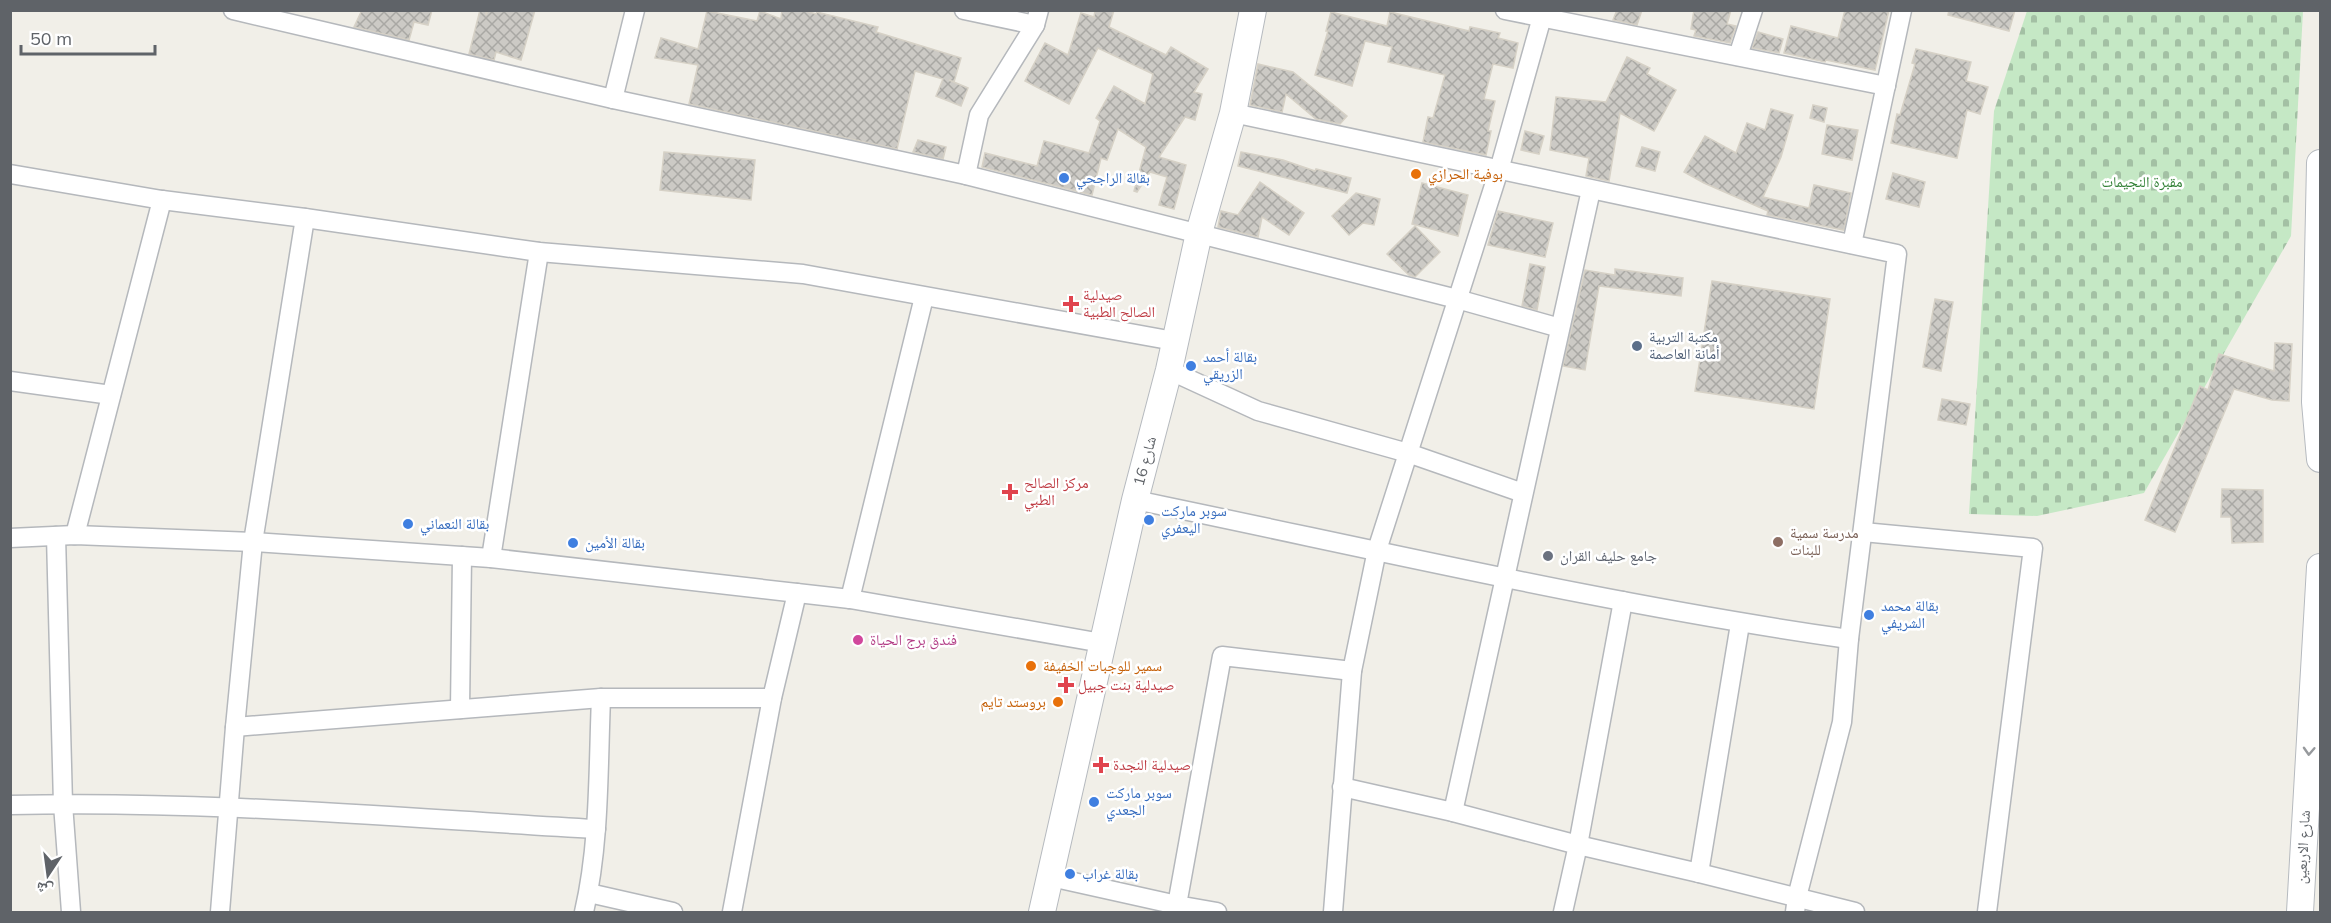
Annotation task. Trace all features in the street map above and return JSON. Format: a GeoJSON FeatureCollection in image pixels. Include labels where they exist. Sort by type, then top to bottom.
{"type":"FeatureCollection","features":[{"type":"Feature","properties":{"kind":"street"},"geometry":{"type":"LineString","coordinates":[[233,10],[613,99],[966,175],[1457,298],[1560,328]]}},
{"type":"Feature","properties":{"kind":"street"},"geometry":{"type":"LineString","coordinates":[[613,99],[635,10]]}},
{"type":"Feature","properties":{"kind":"street"},"geometry":{"type":"LineString","coordinates":[[964,10],[1037,18],[979,115],[966,175]]}},
{"type":"Feature","properties":{"kind":"street","name":"شارع 16"},"geometry":{"type":"LineString","coordinates":[[1042,912],[1135,500],[1169,370],[1198,233],[1233,113],[1253,10]]}},
{"type":"Feature","properties":{"kind":"street"},"geometry":{"type":"LineString","coordinates":[[1505,10],[1543,15],[1886,86]]}},
{"type":"Feature","properties":{"kind":"street"},"geometry":{"type":"LineString","coordinates":[[1738,56],[1753,10]]}},
{"type":"Feature","properties":{"kind":"street"},"geometry":{"type":"LineString","coordinates":[[1852,244],[1902,10]]}},
{"type":"Feature","properties":{"kind":"street"},"geometry":{"type":"LineString","coordinates":[[1333,912],[1352,671],[1377,550],[1499,170],[1543,15]]}},
{"type":"Feature","properties":{"kind":"street"},"geometry":{"type":"LineString","coordinates":[[1233,113],[1897,254],[1842,722],[1796,904]]}},
{"type":"Feature","properties":{"kind":"street"},"geometry":{"type":"LineString","coordinates":[[2320,163],[2315,402],[2320,459]]}},
{"type":"Feature","properties":{"kind":"street"},"geometry":{"type":"LineString","coordinates":[[10,174],[162,200],[539,252],[803,274],[1174,341]]}},
{"type":"Feature","properties":{"kind":"street"},"geometry":{"type":"LineString","coordinates":[[1453,812],[1591,190]]}},
{"type":"Feature","properties":{"kind":"street"},"geometry":{"type":"LineString","coordinates":[[75,535],[162,200]]}},
{"type":"Feature","properties":{"kind":"street"},"geometry":{"type":"LineString","coordinates":[[220,912],[253,542],[305,218]]}},
{"type":"Feature","properties":{"kind":"street"},"geometry":{"type":"LineString","coordinates":[[491,558],[539,252]]}},
{"type":"Feature","properties":{"kind":"street"},"geometry":{"type":"LineString","coordinates":[[850,599],[924,297]]}},
{"type":"Feature","properties":{"kind":"street"},"geometry":{"type":"LineString","coordinates":[[1169,370],[1258,411],[1408,453],[1523,493]]}},
{"type":"Feature","properties":{"kind":"street"},"geometry":{"type":"LineString","coordinates":[[10,381],[111,395]]}},
{"type":"Feature","properties":{"kind":"street"},"geometry":{"type":"LineString","coordinates":[[1135,500],[1504,578],[1740,624],[1850,639]]}},
{"type":"Feature","properties":{"kind":"street"},"geometry":{"type":"LineString","coordinates":[[1863,532],[2033,548],[1987,912]]}},
{"type":"Feature","properties":{"kind":"street"},"geometry":{"type":"LineString","coordinates":[[10,538],[75,535],[253,542],[491,558],[850,599],[1102,643]]}},
{"type":"Feature","properties":{"kind":"street"},"geometry":{"type":"LineString","coordinates":[[56,536],[63,804],[71,912]]}},
{"type":"Feature","properties":{"kind":"street"},"geometry":{"type":"LineString","coordinates":[[460,709],[462,556]]}},
{"type":"Feature","properties":{"kind":"street","name":"شارع الاربعين"},"geometry":{"type":"LineString","coordinates":[[2300,912],[2320,567]]}},
{"type":"Feature","properties":{"kind":"street"},"geometry":{"type":"LineString","coordinates":[[732,912],[772,698],[797,593]]}},
{"type":"Feature","properties":{"kind":"street"},"geometry":{"type":"LineString","coordinates":[[1563,912],[1578,845],[1623,601]]}},
{"type":"Feature","properties":{"kind":"street"},"geometry":{"type":"LineString","coordinates":[[1699,873],[1740,624]]}},
{"type":"Feature","properties":{"kind":"street"},"geometry":{"type":"LineString","coordinates":[[1176,909],[1222,657],[1352,671]]}},
{"type":"Feature","properties":{"kind":"street"},"geometry":{"type":"LineString","coordinates":[[235,727],[601,698],[772,698]]}},
{"type":"Feature","properties":{"kind":"street"},"geometry":{"type":"LineString","coordinates":[[584,912],[589,893],[596,829],[601,698]]}},
{"type":"Feature","properties":{"kind":"street"},"geometry":{"type":"LineString","coordinates":[[1342,787],[1699,873],[1796,904],[1855,912]]}},
{"type":"Feature","properties":{"kind":"street"},"geometry":{"type":"LineString","coordinates":[[10,805],[229,807],[596,829]]}},
{"type":"Feature","properties":{"kind":"street"},"geometry":{"type":"LineString","coordinates":[[1051,877],[1176,909],[1217,912]]}},
{"type":"Feature","properties":{"kind":"street"},"geometry":{"type":"LineString","coordinates":[[589,893],[674,912]]}},
{"type":"Feature","properties":{"kind":"green space","name":"مقبرة النجيمات"},"geometry":{"type":"Polygon","coordinates":[[[2027,11],[2303,11],[2291,236],[2144,493],[2037,516],[1969,514],[1994,111],[2027,11]]]}},
{"type":"Feature","properties":{"kind":"building"},"geometry":{"type":"Polygon","coordinates":[[[362,10],[432,10],[428,25],[414,22],[409,40],[354,27],[362,10]]]}},
{"type":"Feature","properties":{"kind":"building"},"geometry":{"type":"Polygon","coordinates":[[[480,10],[486,10],[486,15],[488,10],[535,10],[521,60],[496,52],[494,60],[469,54],[480,10]]]}},
{"type":"Feature","properties":{"kind":"building"},"geometry":{"type":"Polygon","coordinates":[[[782,10],[802,10],[816,14],[817,12],[878,27],[876,32],[961,58],[954,82],[949,80],[968,88],[961,106],[936,96],[943,79],[915,71],[897,149],[689,104],[698,65],[655,58],[661,38],[698,49],[707,11],[757,21],[760,11],[781,19],[782,10]]]}},
{"type":"Feature","properties":{"kind":"building"},"geometry":{"type":"Polygon","coordinates":[[[1095,10],[1114,10],[1109,27],[1166,55],[1171,47],[1208,69],[1194,92],[1202,94],[1195,120],[1185,117],[1159,157],[1186,165],[1174,209],[1159,205],[1167,177],[1150,172],[1137,192],[1134,191],[1146,147],[1118,129],[1107,160],[1101,158],[1092,195],[982,167],[985,153],[1037,166],[1044,141],[1089,153],[1100,121],[1096,118],[1114,86],[1145,104],[1153,74],[1098,48],[1069,104],[1025,81],[1045,43],[1068,55],[1081,13],[1094,17],[1095,10]]]}},
{"type":"Feature","properties":{"kind":"building"},"geometry":{"type":"Polygon","coordinates":[[[1617,10],[1642,10],[1637,25],[1613,20],[1617,10]]]}},
{"type":"Feature","properties":{"kind":"building"},"geometry":{"type":"Polygon","coordinates":[[[1694,10],[1731,10],[1727,24],[1736,26],[1730,43],[1694,36],[1696,30],[1691,29],[1694,10]]]}},
{"type":"Feature","properties":{"kind":"building"},"geometry":{"type":"Polygon","coordinates":[[[1845,10],[1889,10],[1875,70],[1784,53],[1791,26],[1838,38],[1845,10]]]}},
{"type":"Feature","properties":{"kind":"building"},"geometry":{"type":"Polygon","coordinates":[[[1949,10],[2015,10],[2009,31],[1948,15],[1949,10]]]}},
{"type":"Feature","properties":{"kind":"building"},"geometry":{"type":"Polygon","coordinates":[[[1331,12],[1387,26],[1390,12],[1469,31],[1470,27],[1500,33],[1498,38],[1518,43],[1513,68],[1493,64],[1484,99],[1495,101],[1488,131],[1491,131],[1486,155],[1423,142],[1428,117],[1433,118],[1445,75],[1388,62],[1392,47],[1365,41],[1352,86],[1315,75],[1331,12]]]}},
{"type":"Feature","properties":{"kind":"building"},"geometry":{"type":"Polygon","coordinates":[[[1758,32],[1783,39],[1779,53],[1752,48],[1758,32]]]}},
{"type":"Feature","properties":{"kind":"building"},"geometry":{"type":"Polygon","coordinates":[[[1916,49],[1971,62],[1966,81],[1988,87],[1980,114],[1967,110],[1957,158],[1891,143],[1897,114],[1900,115],[1915,64],[1912,63],[1916,49]]]}},
{"type":"Feature","properties":{"kind":"building"},"geometry":{"type":"Polygon","coordinates":[[[1627,57],[1650,68],[1647,74],[1676,90],[1654,131],[1620,113],[1609,181],[1586,176],[1589,158],[1550,150],[1556,97],[1606,102],[1627,57]]]}},
{"type":"Feature","properties":{"kind":"building"},"geometry":{"type":"Polygon","coordinates":[[[1258,64],[1293,72],[1347,116],[1340,124],[1316,119],[1286,94],[1282,112],[1250,105],[1258,64]]]}},
{"type":"Feature","properties":{"kind":"building"},"geometry":{"type":"Polygon","coordinates":[[[1813,105],[1827,108],[1824,122],[1810,118],[1813,105]]]}},
{"type":"Feature","properties":{"kind":"building"},"geometry":{"type":"Polygon","coordinates":[[[1771,109],[1793,115],[1781,157],[1763,197],[1809,208],[1814,185],[1851,193],[1844,230],[1767,215],[1768,211],[1684,172],[1705,136],[1736,153],[1747,123],[1765,130],[1771,109]]]}},
{"type":"Feature","properties":{"kind":"building"},"geometry":{"type":"Polygon","coordinates":[[[1827,125],[1858,130],[1852,160],[1822,154],[1827,125]]]}},
{"type":"Feature","properties":{"kind":"building"},"geometry":{"type":"Polygon","coordinates":[[[1525,131],[1544,136],[1539,154],[1521,150],[1525,131]]]}},
{"type":"Feature","properties":{"kind":"building"},"geometry":{"type":"Polygon","coordinates":[[[918,140],[946,147],[943,159],[913,152],[918,140]]]}},
{"type":"Feature","properties":{"kind":"building"},"geometry":{"type":"Polygon","coordinates":[[[1642,147],[1660,152],[1655,171],[1636,166],[1642,147]]]}},
{"type":"Feature","properties":{"kind":"building"},"geometry":{"type":"Polygon","coordinates":[[[664,152],[755,160],[751,200],[660,190],[664,152]]]}},
{"type":"Feature","properties":{"kind":"building"},"geometry":{"type":"Polygon","coordinates":[[[1241,152],[1283,160],[1315,171],[1316,169],[1351,178],[1347,193],[1238,166],[1241,152]]]}},
{"type":"Feature","properties":{"kind":"building"},"geometry":{"type":"Polygon","coordinates":[[[1893,173],[1925,182],[1919,207],[1886,199],[1893,173]]]}},
{"type":"Feature","properties":{"kind":"building"},"geometry":{"type":"Polygon","coordinates":[[[1260,182],[1304,213],[1289,235],[1262,217],[1258,237],[1218,227],[1221,211],[1238,215],[1260,182]]]}},
{"type":"Feature","properties":{"kind":"building"},"geometry":{"type":"Polygon","coordinates":[[[1422,183],[1468,195],[1458,236],[1412,224],[1422,183]]]}},
{"type":"Feature","properties":{"kind":"building"},"geometry":{"type":"Polygon","coordinates":[[[1356,193],[1380,199],[1374,225],[1363,223],[1349,235],[1332,216],[1356,193]]]}},
{"type":"Feature","properties":{"kind":"building"},"geometry":{"type":"Polygon","coordinates":[[[1498,211],[1553,223],[1545,257],[1488,245],[1498,211]]]}},
{"type":"Feature","properties":{"kind":"building"},"geometry":{"type":"Polygon","coordinates":[[[1415,226],[1440,252],[1415,277],[1409,275],[1387,254],[1415,226]]]}},
{"type":"Feature","properties":{"kind":"building"},"geometry":{"type":"Polygon","coordinates":[[[1530,264],[1545,267],[1537,310],[1522,306],[1530,264]]]}},
{"type":"Feature","properties":{"kind":"building"},"geometry":{"type":"Polygon","coordinates":[[[1615,269],[1683,278],[1681,296],[1599,286],[1585,370],[1563,366],[1585,270],[1615,275],[1615,269]]]}},
{"type":"Feature","properties":{"kind":"building"},"geometry":{"type":"Polygon","coordinates":[[[1712,281],[1830,299],[1814,409],[1695,391],[1712,281]]]}},
{"type":"Feature","properties":{"kind":"building"},"geometry":{"type":"Polygon","coordinates":[[[1935,299],[1953,302],[1941,371],[1923,367],[1935,299]]]}},
{"type":"Feature","properties":{"kind":"building"},"geometry":{"type":"Polygon","coordinates":[[[2275,343],[2292,344],[2289,401],[2272,400],[2234,389],[2175,532],[2145,520],[2200,386],[2208,390],[2219,354],[2274,371],[2275,343]]]}},
{"type":"Feature","properties":{"kind":"building"},"geometry":{"type":"Polygon","coordinates":[[[1942,399],[1970,404],[1966,425],[1938,420],[1942,399]]]}},
{"type":"Feature","properties":{"kind":"building"},"geometry":{"type":"Polygon","coordinates":[[[2222,489],[2263,490],[2263,542],[2232,543],[2231,517],[2221,517],[2222,489]]]}},
{"type":"Feature","properties":{"kind":"place","name":"بوفية الحرازي"},"geometry":{"type":"Point","coordinates":[1416,174]}},
{"type":"Feature","properties":{"kind":"place","name":"بقالة الراجحي"},"geometry":{"type":"Point","coordinates":[1064,178]}},
{"type":"Feature","properties":{"kind":"place","name":"صيدلية الصالح الطبية"},"geometry":{"type":"Point","coordinates":[1071,304]}},
{"type":"Feature","properties":{"kind":"place","name":"مكتبة التربية أمانة العاصمة"},"geometry":{"type":"Point","coordinates":[1637,346]}},
{"type":"Feature","properties":{"kind":"place","name":"بقالة أحمد الزريقي"},"geometry":{"type":"Point","coordinates":[1191,366]}},
{"type":"Feature","properties":{"kind":"place","name":"مركز الصالح الطبي"},"geometry":{"type":"Point","coordinates":[1010,492]}},
{"type":"Feature","properties":{"kind":"place","name":"سوبر ماركت اليعفري"},"geometry":{"type":"Point","coordinates":[1149,520]}},
{"type":"Feature","properties":{"kind":"place","name":"بقالة النعماني"},"geometry":{"type":"Point","coordinates":[408,524]}},
{"type":"Feature","properties":{"kind":"place","name":"مدرسة سمية للبنات"},"geometry":{"type":"Point","coordinates":[1778,542]}},
{"type":"Feature","properties":{"kind":"place","name":"بقالة الأمين"},"geometry":{"type":"Point","coordinates":[573,543]}},
{"type":"Feature","properties":{"kind":"place","name":"جامع حليف القران"},"geometry":{"type":"Point","coordinates":[1548,556]}},
{"type":"Feature","properties":{"kind":"place","name":"بقالة محمد الشريفي"},"geometry":{"type":"Point","coordinates":[1869,615]}},
{"type":"Feature","properties":{"kind":"place","name":"فندق برج الحياة"},"geometry":{"type":"Point","coordinates":[858,640]}},
{"type":"Feature","properties":{"kind":"place","name":"سمير للوجبات الخفيفة"},"geometry":{"type":"Point","coordinates":[1031,666]}},
{"type":"Feature","properties":{"kind":"place","name":"صيدلية بنت جبيل"},"geometry":{"type":"Point","coordinates":[1066,685]}},
{"type":"Feature","properties":{"kind":"place","name":"بروستد تايم"},"geometry":{"type":"Point","coordinates":[1058,702]}},
{"type":"Feature","properties":{"kind":"place","name":"صيدلية النجدة"},"geometry":{"type":"Point","coordinates":[1101,765]}},
{"type":"Feature","properties":{"kind":"place","name":"سوبر ماركت الجعدي"},"geometry":{"type":"Point","coordinates":[1094,802]}},
{"type":"Feature","properties":{"kind":"place","name":"بقالة غراب"},"geometry":{"type":"Point","coordinates":[1070,874]}}]}
